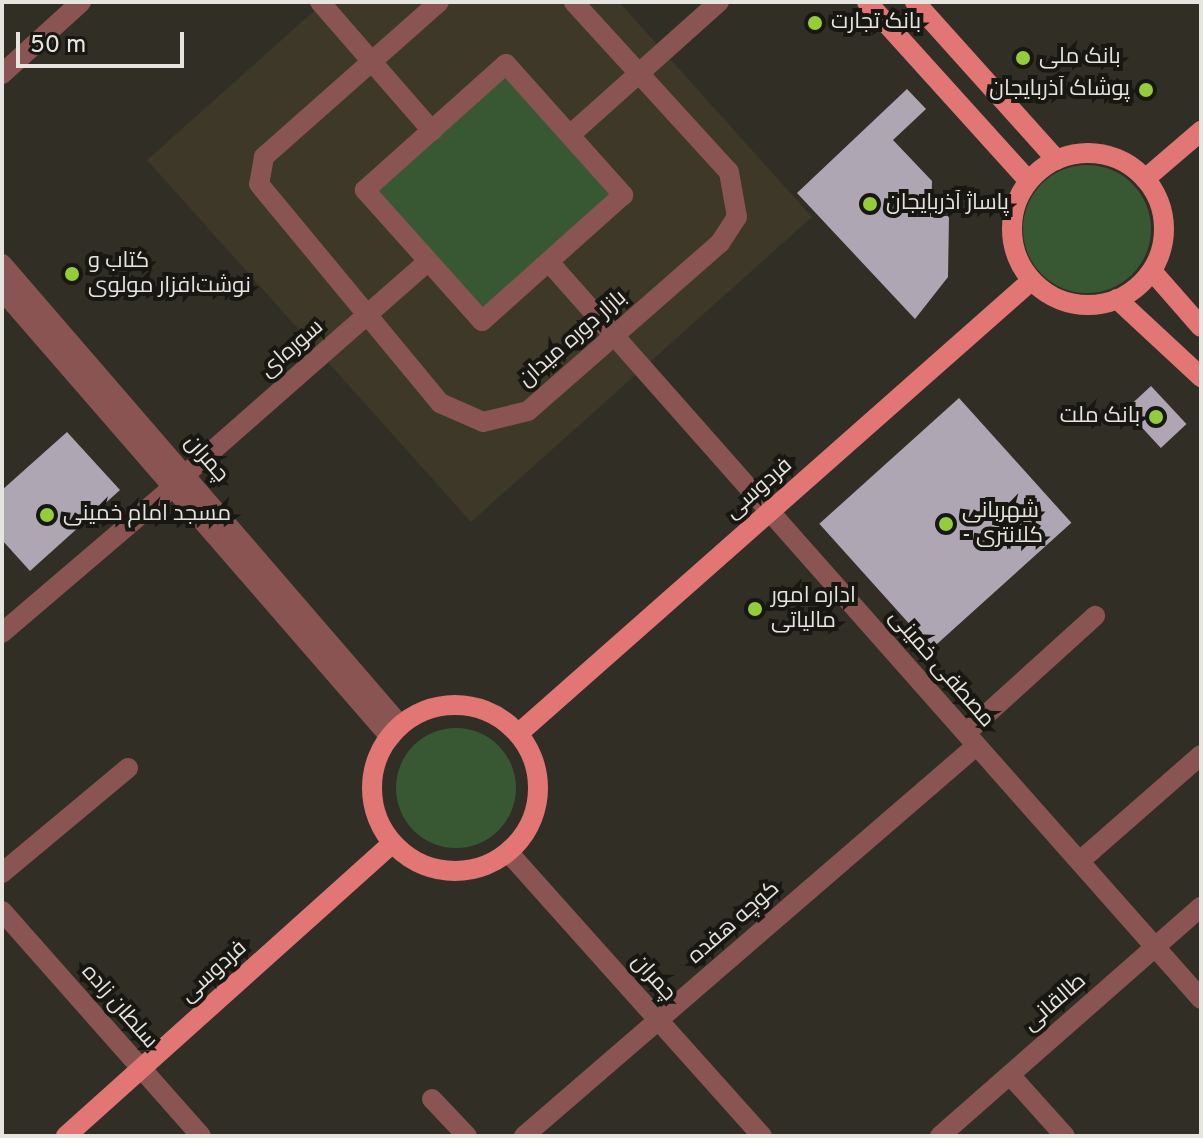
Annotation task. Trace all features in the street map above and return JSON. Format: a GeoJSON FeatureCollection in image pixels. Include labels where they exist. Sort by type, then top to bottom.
{"type":"FeatureCollection","features":[{"type":"Feature","properties":{"kind":"main road"},"geometry":{"type":"LineString","coordinates":[[867,2],[1029,181]]}},
{"type":"Feature","properties":{"kind":"main road"},"geometry":{"type":"LineString","coordinates":[[915,2],[1057,160]]}},
{"type":"Feature","properties":{"kind":"main road"},"geometry":{"type":"LineString","coordinates":[[1145,179],[1201,131]]}},
{"type":"Feature","properties":{"kind":"main road"},"geometry":{"type":"LineString","coordinates":[[1104,155],[1145,179],[1162,215],[1152,271],[1117,299],[1070,304],[1031,281],[1012,241],[1015,209],[1029,181],[1057,160],[1104,155]]}},
{"type":"Feature","properties":{"kind":"main road"},"geometry":{"type":"LineString","coordinates":[[1152,271],[1201,327]]}},
{"type":"Feature","properties":{"kind":"main road","name":"فردوسی"},"geometry":{"type":"LineString","coordinates":[[519,733],[1031,281]]}},
{"type":"Feature","properties":{"kind":"main road"},"geometry":{"type":"LineString","coordinates":[[1117,299],[1201,377]]}},
{"type":"Feature","properties":{"kind":"main road"},"geometry":{"type":"LineString","coordinates":[[474,706],[519,733],[539,780],[537,806],[508,852],[463,871],[437,869],[392,843],[372,796],[374,770],[395,731],[435,708],[474,706]]}},
{"type":"Feature","properties":{"kind":"main road","name":"فردوسی"},"geometry":{"type":"LineString","coordinates":[[66,1136],[392,843]]}},
{"type":"Feature","properties":{"kind":"street"},"geometry":{"type":"LineString","coordinates":[[2,74],[81,2]]}},
{"type":"Feature","properties":{"kind":"street"},"geometry":{"type":"LineString","coordinates":[[320,2],[432,131]]}},
{"type":"Feature","properties":{"kind":"street","name":"بازار دوره میدان"},"geometry":{"type":"LineString","coordinates":[[439,2],[264,157],[258,175],[262,193],[440,403],[483,422],[528,411],[720,243],[739,201],[729,172],[574,2]]}},
{"type":"Feature","properties":{"kind":"street"},"geometry":{"type":"LineString","coordinates":[[570,135],[719,2]]}},
{"type":"Feature","properties":{"kind":"street"},"geometry":{"type":"LineString","coordinates":[[506,64],[570,135],[623,195],[482,321],[365,190],[506,64]]}},
{"type":"Feature","properties":{"kind":"street","name":"سوره‌ای"},"geometry":{"type":"LineString","coordinates":[[2,633],[428,261]]}},
{"type":"Feature","properties":{"kind":"street","name":"مصطفی خمینی"},"geometry":{"type":"LineString","coordinates":[[549,262],[1201,999]]}},
{"type":"Feature","properties":{"kind":"street","name":"چمران"},"geometry":{"type":"LineString","coordinates":[[2,264],[180,480],[395,731]]}},
{"type":"Feature","properties":{"kind":"street","name":"چمران"},"geometry":{"type":"LineString","coordinates":[[2,290],[180,480]]}},
{"type":"Feature","properties":{"kind":"street","name":"کوچه هفده"},"geometry":{"type":"LineString","coordinates":[[524,1136],[971,739],[1095,616]]}},
{"type":"Feature","properties":{"kind":"street"},"geometry":{"type":"LineString","coordinates":[[1081,860],[1201,755]]}},
{"type":"Feature","properties":{"kind":"street"},"geometry":{"type":"LineString","coordinates":[[2,873],[128,768]]}},
{"type":"Feature","properties":{"kind":"street","name":"چمران"},"geometry":{"type":"LineString","coordinates":[[508,852],[762,1136]]}},
{"type":"Feature","properties":{"kind":"street","name":"طالقانی"},"geometry":{"type":"LineString","coordinates":[[940,1136],[1201,907]]}},
{"type":"Feature","properties":{"kind":"street","name":"سلطان زاده"},"geometry":{"type":"LineString","coordinates":[[2,911],[201,1136]]}},
{"type":"Feature","properties":{"kind":"street"},"geometry":{"type":"LineString","coordinates":[[1010,1075],[1065,1136]]}},
{"type":"Feature","properties":{"kind":"street"},"geometry":{"type":"LineString","coordinates":[[432,1099],[467,1136]]}},
{"type":"Feature","properties":{"kind":"shaded area"},"geometry":{"type":"Polygon","coordinates":[[[324,2],[619,2],[812,217],[471,522],[147,160],[324,2]]]}},
{"type":"Feature","properties":{"kind":"green space"},"geometry":{"type":"Polygon","coordinates":[[[506,64],[624,195],[483,321],[366,190],[506,64]]]}},
{"type":"Feature","properties":{"kind":"green space"},"geometry":{"type":"Polygon","coordinates":[[[1087,165],[1112,170],[1132,184],[1146,204],[1151,229],[1146,254],[1132,274],[1112,288],[1087,293],[1062,288],[1042,274],[1028,254],[1023,229],[1028,204],[1042,184],[1062,170],[1087,165]]]}},
{"type":"Feature","properties":{"kind":"green space"},"geometry":{"type":"Polygon","coordinates":[[[456,728],[479,733],[498,746],[511,765],[516,788],[511,811],[498,830],[479,843],[456,848],[433,843],[414,830],[401,811],[396,788],[401,765],[414,746],[433,733],[456,728]]]}},
{"type":"Feature","properties":{"kind":"building","name":"پاساژ آذربایجان"},"geometry":{"type":"Polygon","coordinates":[[[907,89],[926,109],[893,140],[932,181],[931,216],[949,216],[948,277],[915,319],[797,193],[907,89]]]}},
{"type":"Feature","properties":{"kind":"building","name":"بانک ملت"},"geometry":{"type":"Polygon","coordinates":[[[1151,386],[1186,424],[1161,448],[1125,410],[1151,386]]]}},
{"type":"Feature","properties":{"kind":"building","name":"شهربانی - کلانتری"},"geometry":{"type":"Polygon","coordinates":[[[959,398],[1071,523],[932,649],[819,524],[959,398]]]}},
{"type":"Feature","properties":{"kind":"building","name":"مسجد امام خمینی"},"geometry":{"type":"Polygon","coordinates":[[[67,432],[120,490],[30,571],[2,540],[2,490],[67,432]]]}},
{"type":"Feature","properties":{"kind":"place","name":"بانک تجارت"},"geometry":{"type":"Point","coordinates":[815,23]}},
{"type":"Feature","properties":{"kind":"place","name":"بانک ملی"},"geometry":{"type":"Point","coordinates":[1023,58]}},
{"type":"Feature","properties":{"kind":"place","name":"پوشاک آذربایجان"},"geometry":{"type":"Point","coordinates":[1146,90]}},
{"type":"Feature","properties":{"kind":"place","name":"پاساژ آذربایجان"},"geometry":{"type":"Point","coordinates":[870,204]}},
{"type":"Feature","properties":{"kind":"place","name":"کتاب و نوشت‌افزار مولوی"},"geometry":{"type":"Point","coordinates":[72,274]}},
{"type":"Feature","properties":{"kind":"place","name":"بانک ملت"},"geometry":{"type":"Point","coordinates":[1156,417]}},
{"type":"Feature","properties":{"kind":"place","name":"مسجد امام خمینی"},"geometry":{"type":"Point","coordinates":[47,515]}},
{"type":"Feature","properties":{"kind":"place","name":"شهربانی - کلانتری"},"geometry":{"type":"Point","coordinates":[946,524]}},
{"type":"Feature","properties":{"kind":"place","name":"اداره امور مالیاتی"},"geometry":{"type":"Point","coordinates":[755,609]}}]}
